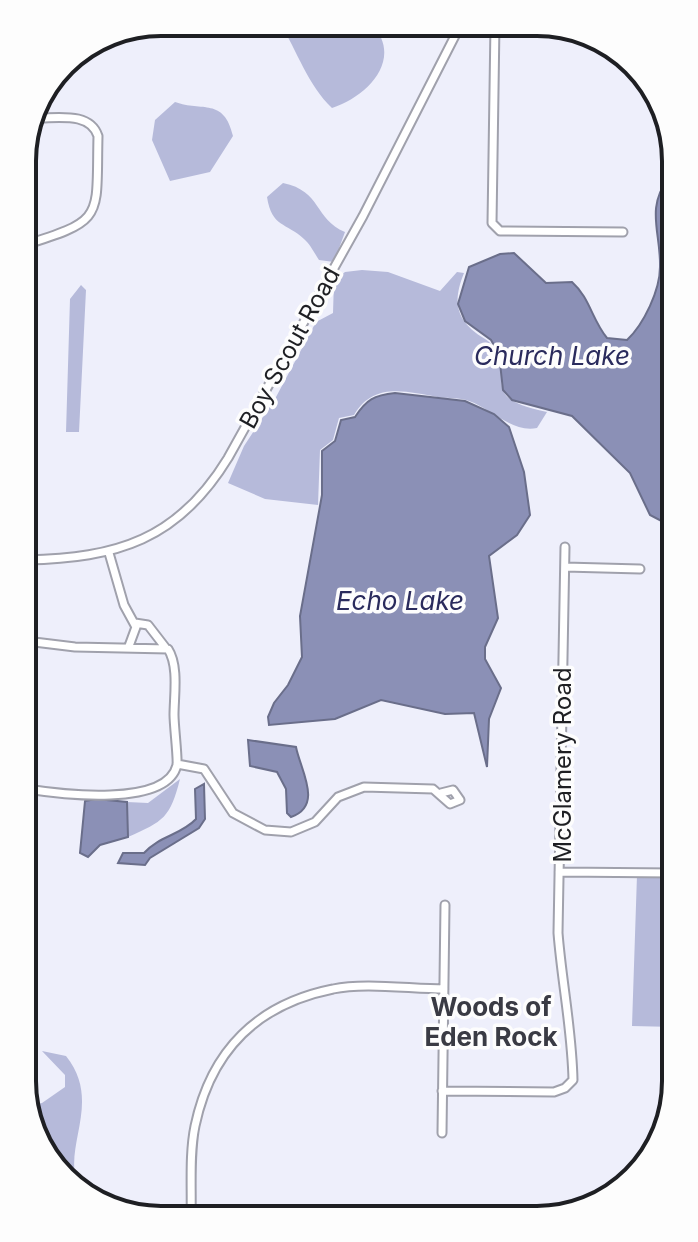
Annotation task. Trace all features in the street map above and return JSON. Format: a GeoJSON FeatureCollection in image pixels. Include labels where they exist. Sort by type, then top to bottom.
{"type":"FeatureCollection","features":[{"type":"Feature","properties":{"kind":"street","name":"Boy Scout Road"},"geometry":{"type":"LineString","coordinates":[[36,559],[109,553],[169,525],[197,501],[216,477],[363,216],[455,36]]}},
{"type":"Feature","properties":{"kind":"street"},"geometry":{"type":"LineString","coordinates":[[495,36],[492,223],[500,231],[623,232]]}},
{"type":"Feature","properties":{"kind":"street"},"geometry":{"type":"LineString","coordinates":[[36,241],[76,229],[89,217],[97,201],[98,136],[95,127],[83,119],[44,118]]}},
{"type":"Feature","properties":{"kind":"street","name":"McGlamery Road"},"geometry":{"type":"LineString","coordinates":[[565,547],[559,872],[662,873]]}},
{"type":"Feature","properties":{"kind":"street"},"geometry":{"type":"LineString","coordinates":[[109,553],[124,605],[135,623],[136,633],[129,646]]}},
{"type":"Feature","properties":{"kind":"street"},"geometry":{"type":"LineString","coordinates":[[565,567],[640,569]]}},
{"type":"Feature","properties":{"kind":"street"},"geometry":{"type":"LineString","coordinates":[[36,790],[123,795],[150,790],[165,782],[177,764],[171,652],[148,625],[135,623]]}},
{"type":"Feature","properties":{"kind":"street"},"geometry":{"type":"LineString","coordinates":[[36,642],[75,647],[165,647]]}},
{"type":"Feature","properties":{"kind":"street"},"geometry":{"type":"LineString","coordinates":[[177,764],[204,769],[233,813],[265,830],[291,832],[315,822],[338,797],[364,787],[433,789],[441,793]]}},
{"type":"Feature","properties":{"kind":"street"},"geometry":{"type":"LineString","coordinates":[[442,1091],[554,1092],[565,1088],[573,1080],[572,1025],[562,980],[558,933],[559,872]]}},
{"type":"Feature","properties":{"kind":"street"},"geometry":{"type":"LineString","coordinates":[[442,1133],[445,905]]}},
{"type":"Feature","properties":{"kind":"street"},"geometry":{"type":"LineString","coordinates":[[191,1206],[194,1127],[211,1073],[245,1029],[276,1007],[335,988],[444,989]]}},
{"type":"Feature","properties":{"kind":"shaded area"},"geometry":{"type":"Polygon","coordinates":[[[287,36],[381,37],[383,63],[377,75],[369,86],[345,103],[332,108],[309,78],[287,36]]]}},
{"type":"Feature","properties":{"kind":"shaded area"},"geometry":{"type":"Polygon","coordinates":[[[175,102],[218,111],[229,124],[233,136],[210,172],[170,181],[152,140],[155,120],[175,102]]]}},
{"type":"Feature","properties":{"kind":"shaded area"},"geometry":{"type":"Polygon","coordinates":[[[283,183],[305,192],[328,220],[345,232],[334,262],[319,260],[306,241],[272,214],[267,197],[283,183]]]}},
{"type":"Feature","properties":{"kind":"shaded area"},"geometry":{"type":"Polygon","coordinates":[[[345,272],[388,272],[440,291],[457,272],[464,273],[458,298],[463,320],[491,344],[498,357],[505,394],[525,406],[547,412],[537,428],[511,424],[465,400],[391,391],[370,397],[354,415],[339,418],[333,440],[320,450],[318,505],[265,499],[228,483],[244,446],[276,397],[316,322],[333,313],[334,281],[345,272]]]}},
{"type":"Feature","properties":{"kind":"shaded area"},"geometry":{"type":"Polygon","coordinates":[[[81,285],[86,290],[79,432],[66,432],[70,299],[81,285]]]}},
{"type":"Feature","properties":{"kind":"shaded area"},"geometry":{"type":"Polygon","coordinates":[[[180,779],[173,802],[164,817],[128,837],[127,802],[148,803],[180,779]]]}},
{"type":"Feature","properties":{"kind":"shaded area"},"geometry":{"type":"Polygon","coordinates":[[[637,875],[662,876],[662,1027],[632,1026],[637,875]]]}},
{"type":"Feature","properties":{"kind":"shaded area"},"geometry":{"type":"Polygon","coordinates":[[[42,1051],[66,1056],[77,1075],[82,1093],[75,1171],[49,1136],[38,1105],[65,1087],[65,1075],[42,1051]]]}},
{"type":"Feature","properties":{"kind":"water","name":"Church Lake"},"geometry":{"type":"Polygon","coordinates":[[[662,189],[662,521],[650,515],[630,473],[572,416],[512,400],[503,390],[499,354],[491,340],[465,321],[458,304],[469,267],[500,254],[514,253],[546,283],[572,282],[583,295],[607,338],[627,340],[645,316],[657,286],[660,267],[656,221],[662,189]]]}},
{"type":"Feature","properties":{"kind":"water","name":"Echo Lake"},"geometry":{"type":"Polygon","coordinates":[[[395,393],[465,401],[494,414],[509,427],[524,472],[530,515],[517,535],[489,556],[498,618],[485,647],[485,659],[501,688],[489,719],[487,767],[474,713],[445,714],[381,700],[335,719],[269,725],[268,717],[274,703],[288,685],[302,657],[300,616],[322,495],[322,451],[335,441],[341,420],[355,417],[367,402],[376,397],[395,393]]]}},
{"type":"Feature","properties":{"kind":"water"},"geometry":{"type":"Polygon","coordinates":[[[248,740],[296,747],[308,796],[301,812],[291,817],[287,813],[286,789],[277,772],[250,766],[248,740]]]}},
{"type":"Feature","properties":{"kind":"water"},"geometry":{"type":"Polygon","coordinates":[[[204,784],[205,819],[199,828],[150,858],[145,865],[118,863],[123,853],[144,853],[196,819],[195,789],[204,784]]]}},
{"type":"Feature","properties":{"kind":"water"},"geometry":{"type":"Polygon","coordinates":[[[85,801],[127,802],[128,837],[100,845],[88,857],[80,853],[85,801]]]}},
{"type":"Feature","properties":{"kind":"district","name":"Woods of Eden Rock"},"geometry":{"type":"Point","coordinates":[491,1022]}}]}
